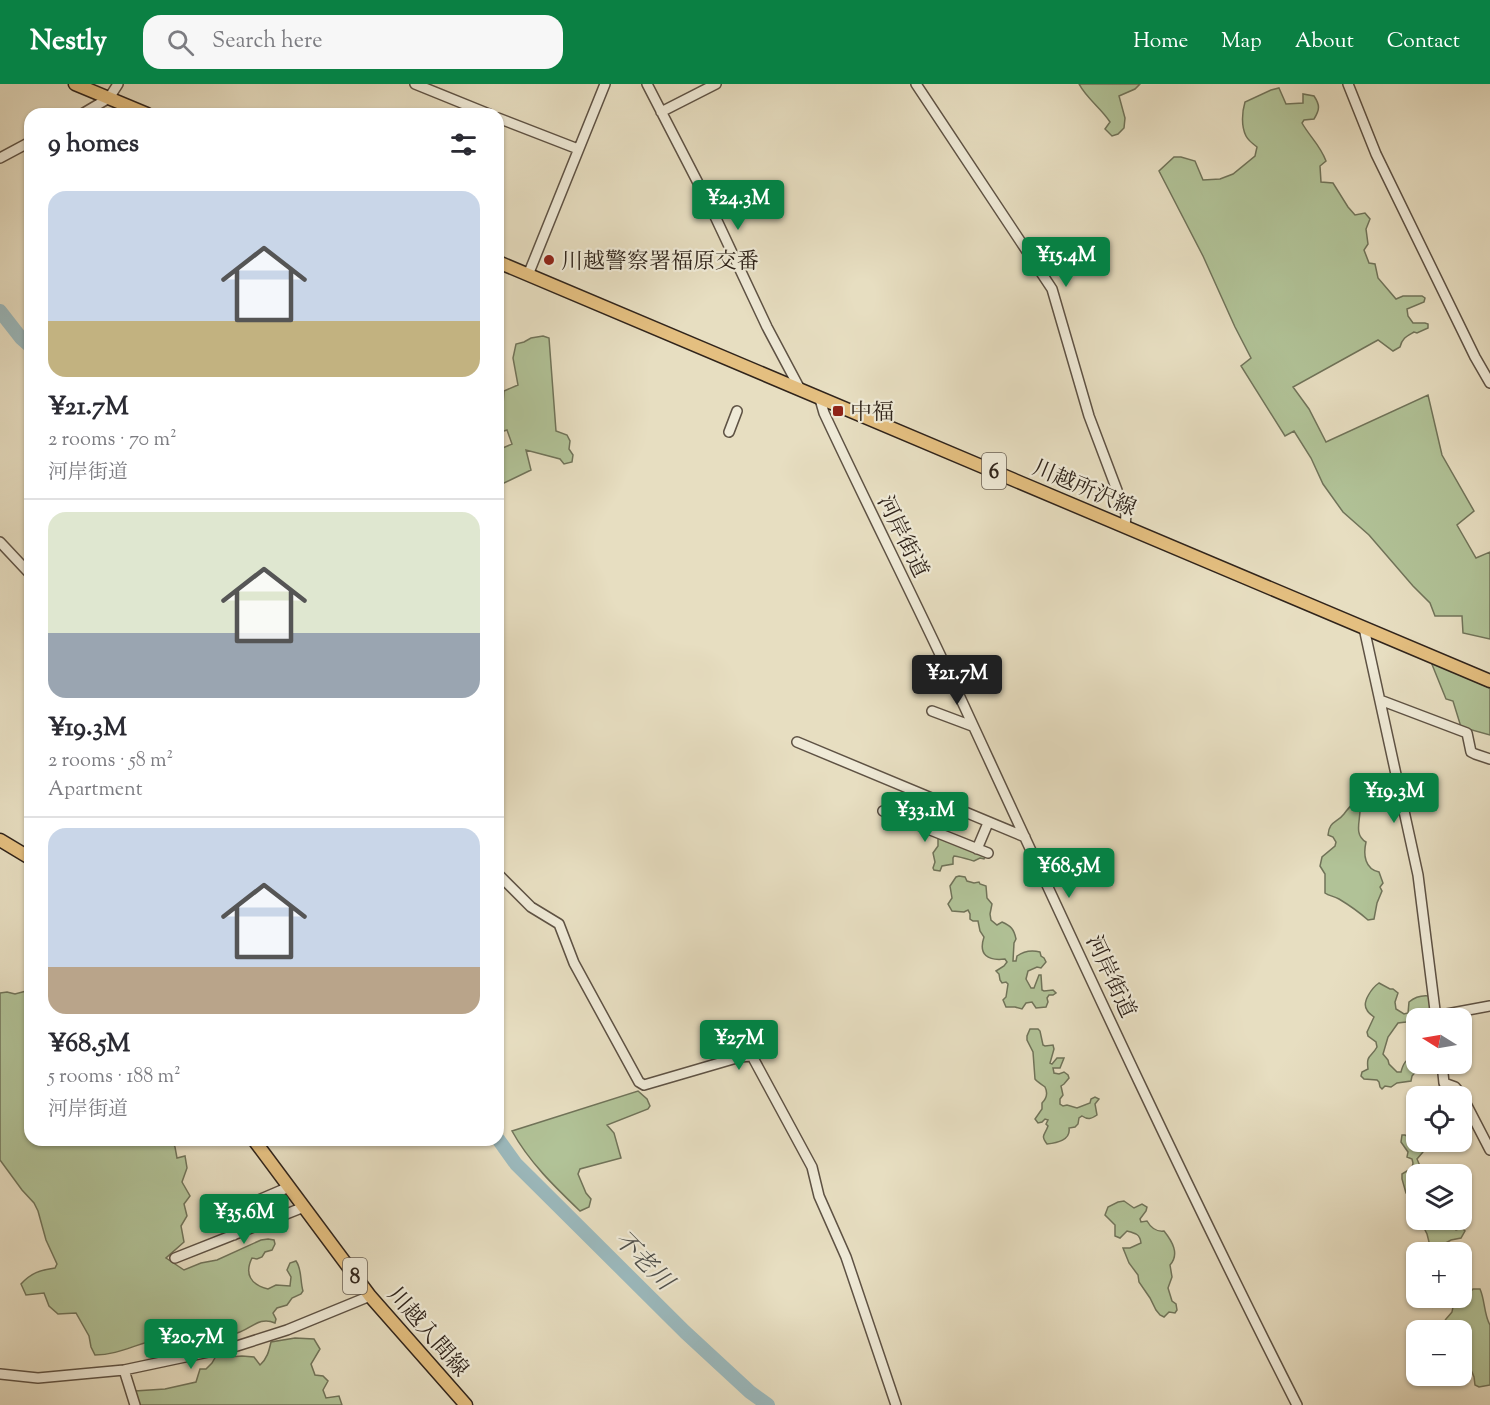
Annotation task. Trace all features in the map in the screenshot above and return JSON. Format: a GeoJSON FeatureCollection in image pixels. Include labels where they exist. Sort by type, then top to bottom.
{"type":"FeatureCollection","features":[{"type":"Feature","properties":{"kind":"main road"},"geometry":{"type":"LineString","coordinates":[[75,84],[133,108]]}},
{"type":"Feature","properties":{"kind":"main road","name":"川越所沢線"},"geometry":{"type":"LineString","coordinates":[[504,264],[1490,681]]}},
{"type":"Feature","properties":{"kind":"main road"},"geometry":{"type":"LineString","coordinates":[[0,840],[24,854]]}},
{"type":"Feature","properties":{"kind":"main road","name":"川越入間線"},"geometry":{"type":"LineString","coordinates":[[258,1146],[370,1296],[466,1405]]}},
{"type":"Feature","properties":{"kind":"street"},"geometry":{"type":"LineString","coordinates":[[92,108],[109,98],[117,84]]}},
{"type":"Feature","properties":{"kind":"street"},"geometry":{"type":"LineString","coordinates":[[415,84],[474,108]]}},
{"type":"Feature","properties":{"kind":"street"},"geometry":{"type":"LineString","coordinates":[[528,274],[605,84]]}},
{"type":"Feature","properties":{"kind":"street"},"geometry":{"type":"LineString","coordinates":[[647,84],[801,391]]}},
{"type":"Feature","properties":{"kind":"street"},"geometry":{"type":"LineString","coordinates":[[661,112],[716,84]]}},
{"type":"Feature","properties":{"kind":"street"},"geometry":{"type":"LineString","coordinates":[[916,84],[1052,289],[1089,416],[1126,514],[1125,527]]}},
{"type":"Feature","properties":{"kind":"street"},"geometry":{"type":"LineString","coordinates":[[1348,84],[1376,154],[1475,357],[1490,383]]}},
{"type":"Feature","properties":{"kind":"street"},"geometry":{"type":"LineString","coordinates":[[504,120],[578,149]]}},
{"type":"Feature","properties":{"kind":"street"},"geometry":{"type":"LineString","coordinates":[[0,158],[24,145]]}},
{"type":"Feature","properties":{"kind":"street","name":"河岸街道"},"geometry":{"type":"LineString","coordinates":[[820,399],[824,413],[1216,1241],[1297,1405]]}},
{"type":"Feature","properties":{"kind":"street"},"geometry":{"type":"LineString","coordinates":[[729,432],[737,411]]}},
{"type":"Feature","properties":{"kind":"street"},"geometry":{"type":"LineString","coordinates":[[0,542],[24,568]]}},
{"type":"Feature","properties":{"kind":"street"},"geometry":{"type":"LineString","coordinates":[[1364,628],[1418,875],[1435,1008]]}},
{"type":"Feature","properties":{"kind":"street"},"geometry":{"type":"LineString","coordinates":[[1380,700],[1467,733],[1471,752],[1490,759]]}},
{"type":"Feature","properties":{"kind":"street"},"geometry":{"type":"LineString","coordinates":[[932,711],[972,726]]}},
{"type":"Feature","properties":{"kind":"street"},"geometry":{"type":"LineString","coordinates":[[797,742],[1025,837]]}},
{"type":"Feature","properties":{"kind":"street"},"geometry":{"type":"LineString","coordinates":[[902,819],[913,791]]}},
{"type":"Feature","properties":{"kind":"street"},"geometry":{"type":"LineString","coordinates":[[883,811],[988,853]]}},
{"type":"Feature","properties":{"kind":"street"},"geometry":{"type":"LineString","coordinates":[[977,849],[988,823]]}},
{"type":"Feature","properties":{"kind":"street"},"geometry":{"type":"LineString","coordinates":[[504,880],[531,908],[559,924],[574,963],[639,1082],[644,1085],[740,1057],[752,1056],[812,1167],[819,1196],[846,1257],[896,1405]]}},
{"type":"Feature","properties":{"kind":"street"},"geometry":{"type":"LineString","coordinates":[[1472,1010],[1490,1006]]}},
{"type":"Feature","properties":{"kind":"street"},"geometry":{"type":"LineString","coordinates":[[1443,1074],[1444,1083],[1455,1087],[1461,1094],[1490,1150]]}},
{"type":"Feature","properties":{"kind":"street"},"geometry":{"type":"LineString","coordinates":[[234,1234],[226,1214],[289,1188]]}},
{"type":"Feature","properties":{"kind":"street"},"geometry":{"type":"LineString","coordinates":[[175,1258],[304,1207]]}},
{"type":"Feature","properties":{"kind":"street"},"geometry":{"type":"LineString","coordinates":[[0,1374],[38,1378],[124,1370],[237,1346],[287,1330],[370,1296]]}},
{"type":"Feature","properties":{"kind":"street"},"geometry":{"type":"LineString","coordinates":[[124,1370],[135,1405]]}},
{"type":"Feature","properties":{"kind":"green space"},"geometry":{"type":"Polygon","coordinates":[[[1079,84],[1140,84],[1135,89],[1119,96],[1125,118],[1124,128],[1118,134],[1112,136],[1105,129],[1110,122],[1079,84]]]}},
{"type":"Feature","properties":{"kind":"green space"},"geometry":{"type":"Polygon","coordinates":[[[1279,88],[1286,104],[1303,103],[1303,94],[1314,96],[1318,107],[1314,119],[1304,120],[1302,123],[1326,161],[1320,166],[1321,182],[1333,183],[1355,215],[1365,213],[1370,219],[1366,229],[1368,244],[1364,250],[1369,263],[1375,264],[1378,278],[1396,299],[1403,296],[1425,298],[1424,302],[1407,309],[1408,316],[1413,323],[1428,324],[1428,328],[1407,336],[1400,347],[1393,351],[1378,340],[1293,387],[1309,409],[1326,442],[1428,395],[1442,455],[1474,511],[1457,525],[1476,558],[1490,552],[1490,639],[1463,633],[1462,616],[1435,616],[1430,603],[1369,535],[1343,512],[1323,484],[1311,458],[1294,431],[1285,436],[1241,366],[1251,358],[1203,256],[1159,171],[1174,157],[1181,157],[1195,161],[1203,180],[1220,179],[1233,174],[1255,156],[1257,147],[1244,132],[1242,119],[1245,102],[1279,88]]]}},
{"type":"Feature","properties":{"kind":"green space"},"geometry":{"type":"Polygon","coordinates":[[[543,336],[549,338],[556,431],[567,435],[570,441],[569,449],[573,455],[572,462],[564,464],[560,459],[526,450],[531,470],[504,483],[504,447],[512,444],[507,430],[504,431],[504,391],[518,385],[513,358],[516,344],[543,336]]]}},
{"type":"Feature","properties":{"kind":"green space"},"geometry":{"type":"Polygon","coordinates":[[[1431,662],[1490,688],[1490,735],[1461,727],[1453,701],[1446,699],[1431,662]]]}},
{"type":"Feature","properties":{"kind":"green space"},"geometry":{"type":"Polygon","coordinates":[[[1355,803],[1360,807],[1359,831],[1366,842],[1366,861],[1371,868],[1379,872],[1383,883],[1380,887],[1382,891],[1374,919],[1368,920],[1343,901],[1325,893],[1325,874],[1320,866],[1322,857],[1335,846],[1336,842],[1333,837],[1328,835],[1330,827],[1355,803]]]}},
{"type":"Feature","properties":{"kind":"green space"},"geometry":{"type":"Polygon","coordinates":[[[940,836],[986,855],[984,859],[974,861],[954,856],[953,864],[942,866],[940,871],[934,870],[933,853],[938,846],[940,836]]]}},
{"type":"Feature","properties":{"kind":"green space"},"geometry":{"type":"Polygon","coordinates":[[[959,876],[965,877],[967,881],[979,882],[986,886],[987,898],[992,904],[991,920],[997,925],[1005,923],[1012,928],[1014,933],[1016,939],[1013,961],[1016,961],[1020,954],[1031,951],[1040,952],[1044,958],[1046,962],[1041,968],[1037,967],[1028,971],[1026,979],[1031,988],[1034,988],[1041,975],[1042,990],[1053,990],[1056,993],[1049,995],[1046,1007],[1036,1008],[1032,1002],[1026,1003],[1022,1009],[1006,1007],[1003,1000],[1006,997],[1008,984],[1002,983],[996,971],[1007,962],[1005,959],[986,956],[982,948],[984,937],[978,921],[970,919],[968,910],[952,911],[948,904],[952,898],[950,886],[959,876]]]}},
{"type":"Feature","properties":{"kind":"green space"},"geometry":{"type":"Polygon","coordinates":[[[1379,983],[1398,993],[1395,1002],[1396,1009],[1406,1014],[1406,1022],[1398,1023],[1388,1037],[1383,1054],[1397,1072],[1401,1072],[1406,1061],[1406,1074],[1414,1074],[1411,1081],[1397,1083],[1391,1087],[1385,1086],[1382,1089],[1377,1080],[1364,1079],[1361,1076],[1362,1072],[1368,1069],[1368,1058],[1377,1047],[1376,1042],[1368,1036],[1367,1032],[1374,1017],[1366,1007],[1371,991],[1379,983]]]}},
{"type":"Feature","properties":{"kind":"green space"},"geometry":{"type":"Polygon","coordinates":[[[24,992],[24,1146],[174,1146],[177,1158],[185,1156],[187,1168],[182,1182],[190,1196],[184,1204],[187,1216],[181,1226],[184,1242],[166,1258],[184,1270],[217,1260],[261,1240],[274,1240],[272,1250],[265,1252],[257,1259],[252,1258],[249,1274],[253,1282],[268,1289],[276,1285],[290,1286],[291,1277],[287,1270],[290,1263],[296,1261],[303,1291],[292,1298],[287,1305],[277,1308],[273,1313],[275,1323],[258,1322],[233,1334],[213,1332],[205,1336],[205,1344],[200,1346],[187,1341],[162,1339],[107,1354],[95,1355],[89,1336],[76,1313],[58,1314],[49,1306],[44,1293],[26,1295],[21,1284],[28,1277],[55,1268],[57,1264],[46,1240],[34,1203],[0,1160],[0,993],[15,994],[24,992]]]}},
{"type":"Feature","properties":{"kind":"green space"},"geometry":{"type":"Polygon","coordinates":[[[1429,996],[1430,1008],[1408,1008],[1411,1000],[1429,996]]]}},
{"type":"Feature","properties":{"kind":"green space"},"geometry":{"type":"Polygon","coordinates":[[[1030,1029],[1040,1031],[1043,1045],[1053,1045],[1050,1063],[1052,1064],[1057,1058],[1064,1058],[1060,1068],[1053,1068],[1054,1073],[1064,1072],[1069,1078],[1061,1086],[1063,1095],[1060,1104],[1077,1108],[1090,1103],[1095,1097],[1099,1099],[1095,1104],[1097,1115],[1090,1118],[1082,1116],[1079,1118],[1075,1127],[1069,1128],[1066,1138],[1055,1143],[1047,1144],[1044,1139],[1048,1120],[1045,1119],[1038,1123],[1035,1119],[1042,1109],[1046,1091],[1045,1087],[1035,1079],[1033,1052],[1027,1040],[1030,1029]]]}},
{"type":"Feature","properties":{"kind":"green space"},"geometry":{"type":"Polygon","coordinates":[[[638,1091],[647,1099],[650,1106],[648,1109],[607,1125],[614,1133],[621,1158],[580,1169],[578,1174],[591,1199],[589,1207],[580,1211],[534,1164],[512,1131],[638,1091]]]}},
{"type":"Feature","properties":{"kind":"green space"},"geometry":{"type":"Polygon","coordinates":[[[1402,1135],[1406,1136],[1406,1149],[1401,1142],[1402,1135]]]}},
{"type":"Feature","properties":{"kind":"green space"},"geometry":{"type":"Polygon","coordinates":[[[1408,1152],[1423,1152],[1417,1159],[1419,1164],[1413,1164],[1412,1159],[1407,1157],[1408,1152]]]}},
{"type":"Feature","properties":{"kind":"green space"},"geometry":{"type":"Polygon","coordinates":[[[1406,1172],[1406,1193],[1402,1179],[1402,1174],[1406,1172]]]}},
{"type":"Feature","properties":{"kind":"green space"},"geometry":{"type":"Polygon","coordinates":[[[1124,1201],[1134,1208],[1142,1204],[1147,1207],[1140,1219],[1141,1222],[1147,1221],[1154,1229],[1164,1231],[1172,1243],[1175,1252],[1170,1265],[1172,1277],[1168,1288],[1172,1301],[1176,1304],[1175,1313],[1169,1312],[1164,1317],[1160,1315],[1129,1263],[1123,1248],[1130,1248],[1141,1243],[1138,1236],[1127,1231],[1120,1238],[1115,1236],[1115,1225],[1105,1215],[1108,1207],[1124,1201]]]}},
{"type":"Feature","properties":{"kind":"green space"},"geometry":{"type":"Polygon","coordinates":[[[1425,1230],[1465,1231],[1461,1238],[1447,1242],[1429,1242],[1425,1230]]]}},
{"type":"Feature","properties":{"kind":"green space"},"geometry":{"type":"Polygon","coordinates":[[[1480,1289],[1490,1325],[1490,1385],[1479,1387],[1475,1385],[1472,1372],[1472,1320],[1446,1320],[1453,1308],[1472,1308],[1472,1290],[1480,1289]]]}},
{"type":"Feature","properties":{"kind":"green space"},"geometry":{"type":"Polygon","coordinates":[[[295,1338],[314,1339],[320,1349],[311,1364],[315,1375],[323,1376],[328,1381],[323,1390],[326,1398],[339,1396],[342,1405],[132,1405],[135,1391],[165,1389],[196,1382],[200,1369],[206,1369],[216,1356],[222,1353],[230,1357],[254,1357],[260,1365],[266,1357],[271,1342],[295,1338]]]}},
{"type":"Feature","properties":{"kind":"waterway","name":"不老川"},"geometry":{"type":"LineString","coordinates":[[0,311],[24,341]]}},
{"type":"Feature","properties":{"kind":"waterway","name":"不老川"},"geometry":{"type":"LineString","coordinates":[[503,1146],[516,1164],[685,1332],[750,1392],[768,1405]]}},
{"type":"Feature","properties":{"kind":"place","name":"川越警察署福原交番"},"geometry":{"type":"Point","coordinates":[549,260]}},
{"type":"Feature","properties":{"kind":"place","name":"中福"},"geometry":{"type":"Point","coordinates":[838,411]}}]}
